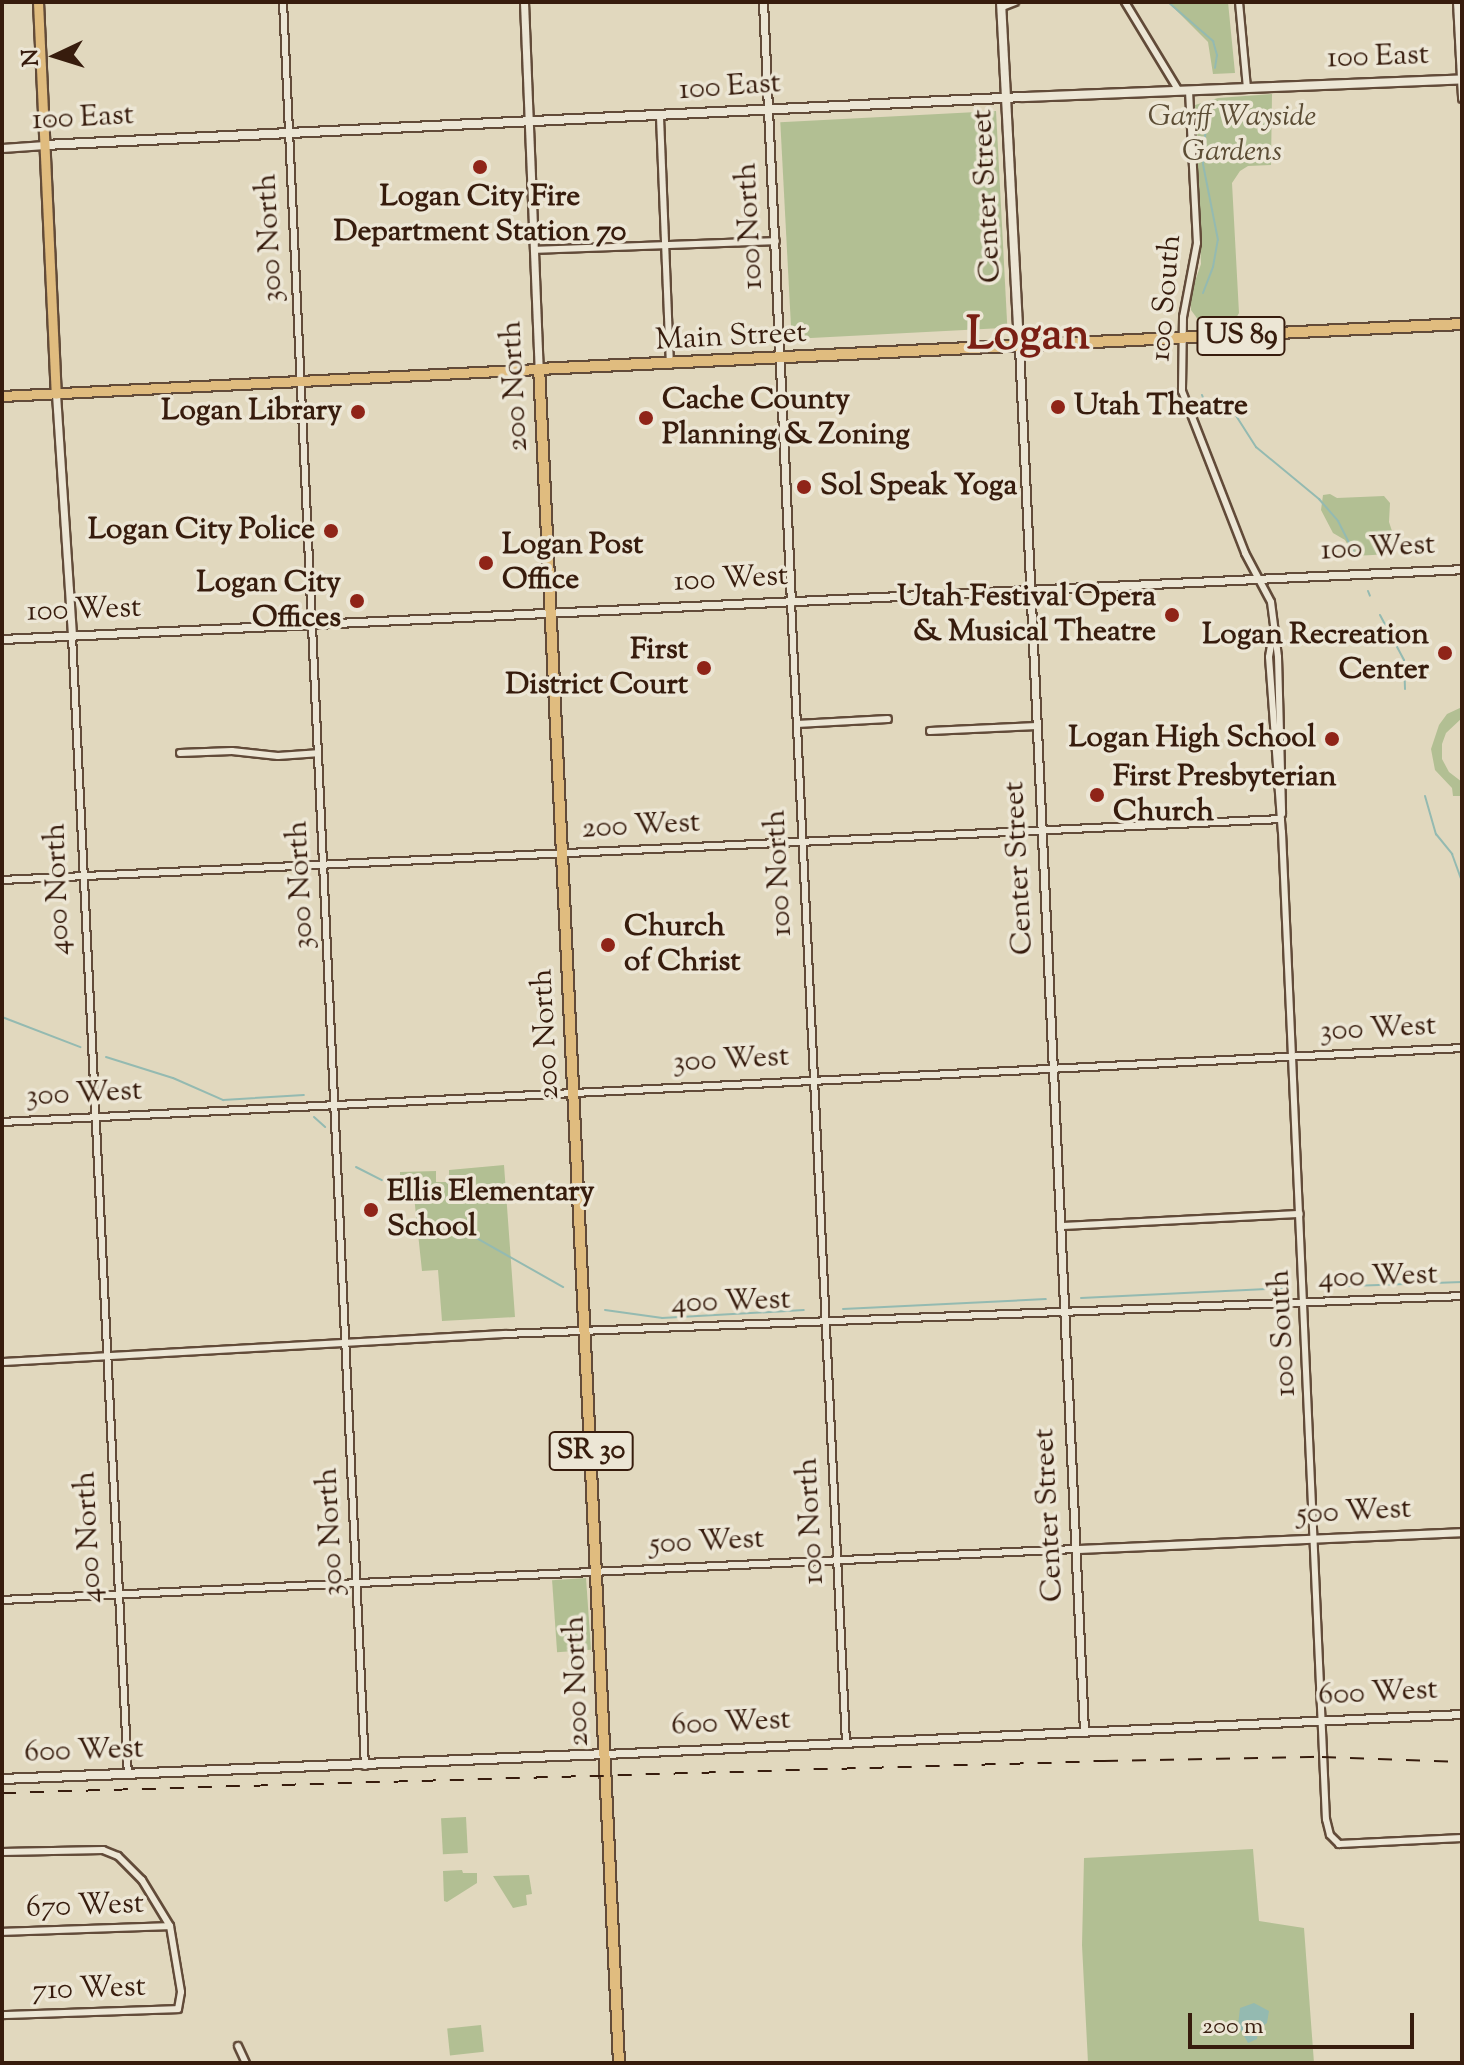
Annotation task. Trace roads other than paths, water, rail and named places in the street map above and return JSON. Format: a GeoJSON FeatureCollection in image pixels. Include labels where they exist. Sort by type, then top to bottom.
{"type":"FeatureCollection","features":[{"type":"Feature","properties":{"kind":"highway","name":"Main Street"},"geometry":{"type":"LineString","coordinates":[[539,369],[782,360],[1462,324]]}},
{"type":"Feature","properties":{"kind":"highway","name":"200 North"},"geometry":{"type":"LineString","coordinates":[[539,369],[619,2063]]}},
{"type":"Feature","properties":{"kind":"main road","name":"400 North"},"geometry":{"type":"LineString","coordinates":[[38,2],[56,394]]}},
{"type":"Feature","properties":{"kind":"main road","name":"Center Street"},"geometry":{"type":"LineString","coordinates":[[1002,5],[1019,347]]}},
{"type":"Feature","properties":{"kind":"main road","name":"100 East"},"geometry":{"type":"LineString","coordinates":[[45,145],[1462,79]]}},
{"type":"Feature","properties":{"kind":"main road","name":"Main Street"},"geometry":{"type":"LineString","coordinates":[[2,396],[539,369]]}},
{"type":"Feature","properties":{"kind":"main road","name":"600 West"},"geometry":{"type":"LineString","coordinates":[[2,1779],[605,1754]]}},
{"type":"Feature","properties":{"kind":"street","name":"300 North"},"geometry":{"type":"LineString","coordinates":[[283,2],[365,1766]]}},
{"type":"Feature","properties":{"kind":"street","name":"200 North"},"geometry":{"type":"LineString","coordinates":[[524,2],[539,369]]}},
{"type":"Feature","properties":{"kind":"street","name":"100 North"},"geometry":{"type":"LineString","coordinates":[[763,2],[846,1742]]}},
{"type":"Feature","properties":{"kind":"street"},"geometry":{"type":"LineString","coordinates":[[1002,5],[1015,2]]}},
{"type":"Feature","properties":{"kind":"street"},"geometry":{"type":"LineString","coordinates":[[1125,2],[1189,91]]}},
{"type":"Feature","properties":{"kind":"street"},"geometry":{"type":"LineString","coordinates":[[1239,2],[1244,88]]}},
{"type":"Feature","properties":{"kind":"street"},"geometry":{"type":"LineString","coordinates":[[1457,2],[1462,99]]}},
{"type":"Feature","properties":{"kind":"street","name":"100 South"},"geometry":{"type":"LineString","coordinates":[[1189,91],[1197,243],[1181,339],[1185,403],[1245,553],[1271,602],[1273,634],[1269,657],[1281,818],[1324,1721],[1326,1819],[1330,1835],[1339,1844],[1462,1838]]}},
{"type":"Feature","properties":{"kind":"street"},"geometry":{"type":"LineString","coordinates":[[660,117],[670,365]]}},
{"type":"Feature","properties":{"kind":"street","name":"100 East"},"geometry":{"type":"LineString","coordinates":[[2,148],[45,145]]}},
{"type":"Feature","properties":{"kind":"street"},"geometry":{"type":"LineString","coordinates":[[534,250],[776,241]]}},
{"type":"Feature","properties":{"kind":"street","name":"Center Street"},"geometry":{"type":"LineString","coordinates":[[1019,347],[1084,1731]]}},
{"type":"Feature","properties":{"kind":"street","name":"400 North"},"geometry":{"type":"LineString","coordinates":[[56,394],[72,636],[93,1117],[128,1775]]}},
{"type":"Feature","properties":{"kind":"street","name":"100 West"},"geometry":{"type":"LineString","coordinates":[[2,639],[1462,569]]}},
{"type":"Feature","properties":{"kind":"street"},"geometry":{"type":"LineString","coordinates":[[797,724],[888,719]]}},
{"type":"Feature","properties":{"kind":"street"},"geometry":{"type":"LineString","coordinates":[[930,731],[1037,726]]}},
{"type":"Feature","properties":{"kind":"street"},"geometry":{"type":"LineString","coordinates":[[180,753],[232,751],[278,756],[317,753]]}},
{"type":"Feature","properties":{"kind":"street","name":"200 West"},"geometry":{"type":"LineString","coordinates":[[2,880],[1281,818]]}},
{"type":"Feature","properties":{"kind":"street","name":"300 West"},"geometry":{"type":"LineString","coordinates":[[2,1122],[1462,1048]]}},
{"type":"Feature","properties":{"kind":"street"},"geometry":{"type":"LineString","coordinates":[[1061,1226],[1300,1214]]}},
{"type":"Feature","properties":{"kind":"street","name":"400 West"},"geometry":{"type":"LineString","coordinates":[[2,1362],[585,1331],[1462,1296]]}},
{"type":"Feature","properties":{"kind":"street","name":"500 West"},"geometry":{"type":"LineString","coordinates":[[2,1600],[1462,1532]]}},
{"type":"Feature","properties":{"kind":"street","name":"600 West"},"geometry":{"type":"LineString","coordinates":[[605,1754],[1462,1714]]}},
{"type":"Feature","properties":{"kind":"street"},"geometry":{"type":"LineString","coordinates":[[2,1852],[103,1850],[118,1856],[142,1880],[170,1926]]}},
{"type":"Feature","properties":{"kind":"street","name":"670 West"},"geometry":{"type":"LineString","coordinates":[[2,1932],[170,1926]]}},
{"type":"Feature","properties":{"kind":"street","name":"710 West"},"geometry":{"type":"LineString","coordinates":[[2,2015],[178,2009],[179,1967],[170,1926]]}},
{"type":"Feature","properties":{"kind":"street"},"geometry":{"type":"LineString","coordinates":[[238,2046],[246,2063]]}},
{"type":"Feature","properties":{"kind":"water"},"geometry":{"type":"Polygon","coordinates":[[[1254,2003],[1269,2011],[1267,2023],[1258,2029],[1257,2039],[1248,2043],[1238,2025],[1240,2008],[1254,2003]]]}},
{"type":"Feature","properties":{"kind":"waterway"},"geometry":{"type":"LineString","coordinates":[[1168,2],[1213,41],[1217,55],[1215,68]]}},
{"type":"Feature","properties":{"kind":"waterway"},"geometry":{"type":"LineString","coordinates":[[1203,293],[1213,267],[1218,240],[1203,164],[1207,110]]}},
{"type":"Feature","properties":{"kind":"waterway"},"geometry":{"type":"LineString","coordinates":[[1202,395],[1208,411],[1233,411],[1256,447],[1319,499],[1338,521],[1356,556]]}},
{"type":"Feature","properties":{"kind":"waterway"},"geometry":{"type":"LineString","coordinates":[[1368,591],[1370,596]]}},
{"type":"Feature","properties":{"kind":"waterway"},"geometry":{"type":"LineString","coordinates":[[1380,615],[1404,660],[1405,689]]}},
{"type":"Feature","properties":{"kind":"waterway"},"geometry":{"type":"LineString","coordinates":[[1425,796],[1436,834],[1452,854],[1462,882]]}},
{"type":"Feature","properties":{"kind":"waterway"},"geometry":{"type":"LineString","coordinates":[[2,1017],[80,1047]]}},
{"type":"Feature","properties":{"kind":"waterway"},"geometry":{"type":"LineString","coordinates":[[106,1057],[173,1078],[223,1100],[304,1095]]}},
{"type":"Feature","properties":{"kind":"waterway"},"geometry":{"type":"LineString","coordinates":[[314,1117],[325,1127]]}},
{"type":"Feature","properties":{"kind":"waterway"},"geometry":{"type":"LineString","coordinates":[[356,1167],[382,1180]]}},
{"type":"Feature","properties":{"kind":"waterway"},"geometry":{"type":"LineString","coordinates":[[457,1227],[563,1287]]}},
{"type":"Feature","properties":{"kind":"waterway"},"geometry":{"type":"LineString","coordinates":[[1323,1287],[1462,1282]]}},
{"type":"Feature","properties":{"kind":"waterway"},"geometry":{"type":"LineString","coordinates":[[1081,1298],[1282,1288]]}},
{"type":"Feature","properties":{"kind":"waterway"},"geometry":{"type":"LineString","coordinates":[[843,1309],[1046,1299]]}},
{"type":"Feature","properties":{"kind":"waterway"},"geometry":{"type":"LineString","coordinates":[[605,1310],[662,1318],[804,1310]]}},
{"type":"Feature","properties":{"kind":"railway"},"geometry":{"type":"LineString","coordinates":[[2,1793],[1104,1761],[1322,1757],[1462,1762]]}},
{"type":"Feature","properties":{"kind":"place","name":"Logan City Fire Department Station 70"},"geometry":{"type":"Point","coordinates":[480,167]}},
{"type":"Feature","properties":{"kind":"place","name":"Utah Theatre"},"geometry":{"type":"Point","coordinates":[1058,407]}},
{"type":"Feature","properties":{"kind":"place","name":"Logan Library"},"geometry":{"type":"Point","coordinates":[358,412]}},
{"type":"Feature","properties":{"kind":"place","name":"Cache County Planning & Zoning"},"geometry":{"type":"Point","coordinates":[646,418]}},
{"type":"Feature","properties":{"kind":"place","name":"Sol Speak Yoga"},"geometry":{"type":"Point","coordinates":[804,487]}},
{"type":"Feature","properties":{"kind":"place","name":"Logan City Police"},"geometry":{"type":"Point","coordinates":[331,531]}},
{"type":"Feature","properties":{"kind":"place","name":"Logan Post Office"},"geometry":{"type":"Point","coordinates":[486,563]}},
{"type":"Feature","properties":{"kind":"place","name":"Logan City Offices"},"geometry":{"type":"Point","coordinates":[357,601]}},
{"type":"Feature","properties":{"kind":"place","name":"Utah Festival Opera & Musical Theatre"},"geometry":{"type":"Point","coordinates":[1172,615]}},
{"type":"Feature","properties":{"kind":"place","name":"Logan Recreation Center"},"geometry":{"type":"Point","coordinates":[1445,653]}},
{"type":"Feature","properties":{"kind":"place","name":"First District Court"},"geometry":{"type":"Point","coordinates":[704,668]}},
{"type":"Feature","properties":{"kind":"place","name":"Logan High School"},"geometry":{"type":"Point","coordinates":[1332,739]}},
{"type":"Feature","properties":{"kind":"place","name":"First Presbyterian Church"},"geometry":{"type":"Point","coordinates":[1097,795]}},
{"type":"Feature","properties":{"kind":"place","name":"Church of Christ"},"geometry":{"type":"Point","coordinates":[608,945]}},
{"type":"Feature","properties":{"kind":"place","name":"Ellis Elementary School"},"geometry":{"type":"Point","coordinates":[371,1210]}},
{"type":"Feature","properties":{"kind":"district","name":"Logan"},"geometry":{"type":"Point","coordinates":[1028,337]}},
{"type":"Feature","properties":{"kind":"park label","name":"Garff Wayside Gardens"},"geometry":{"type":"Point","coordinates":[1232,135]}}]}
